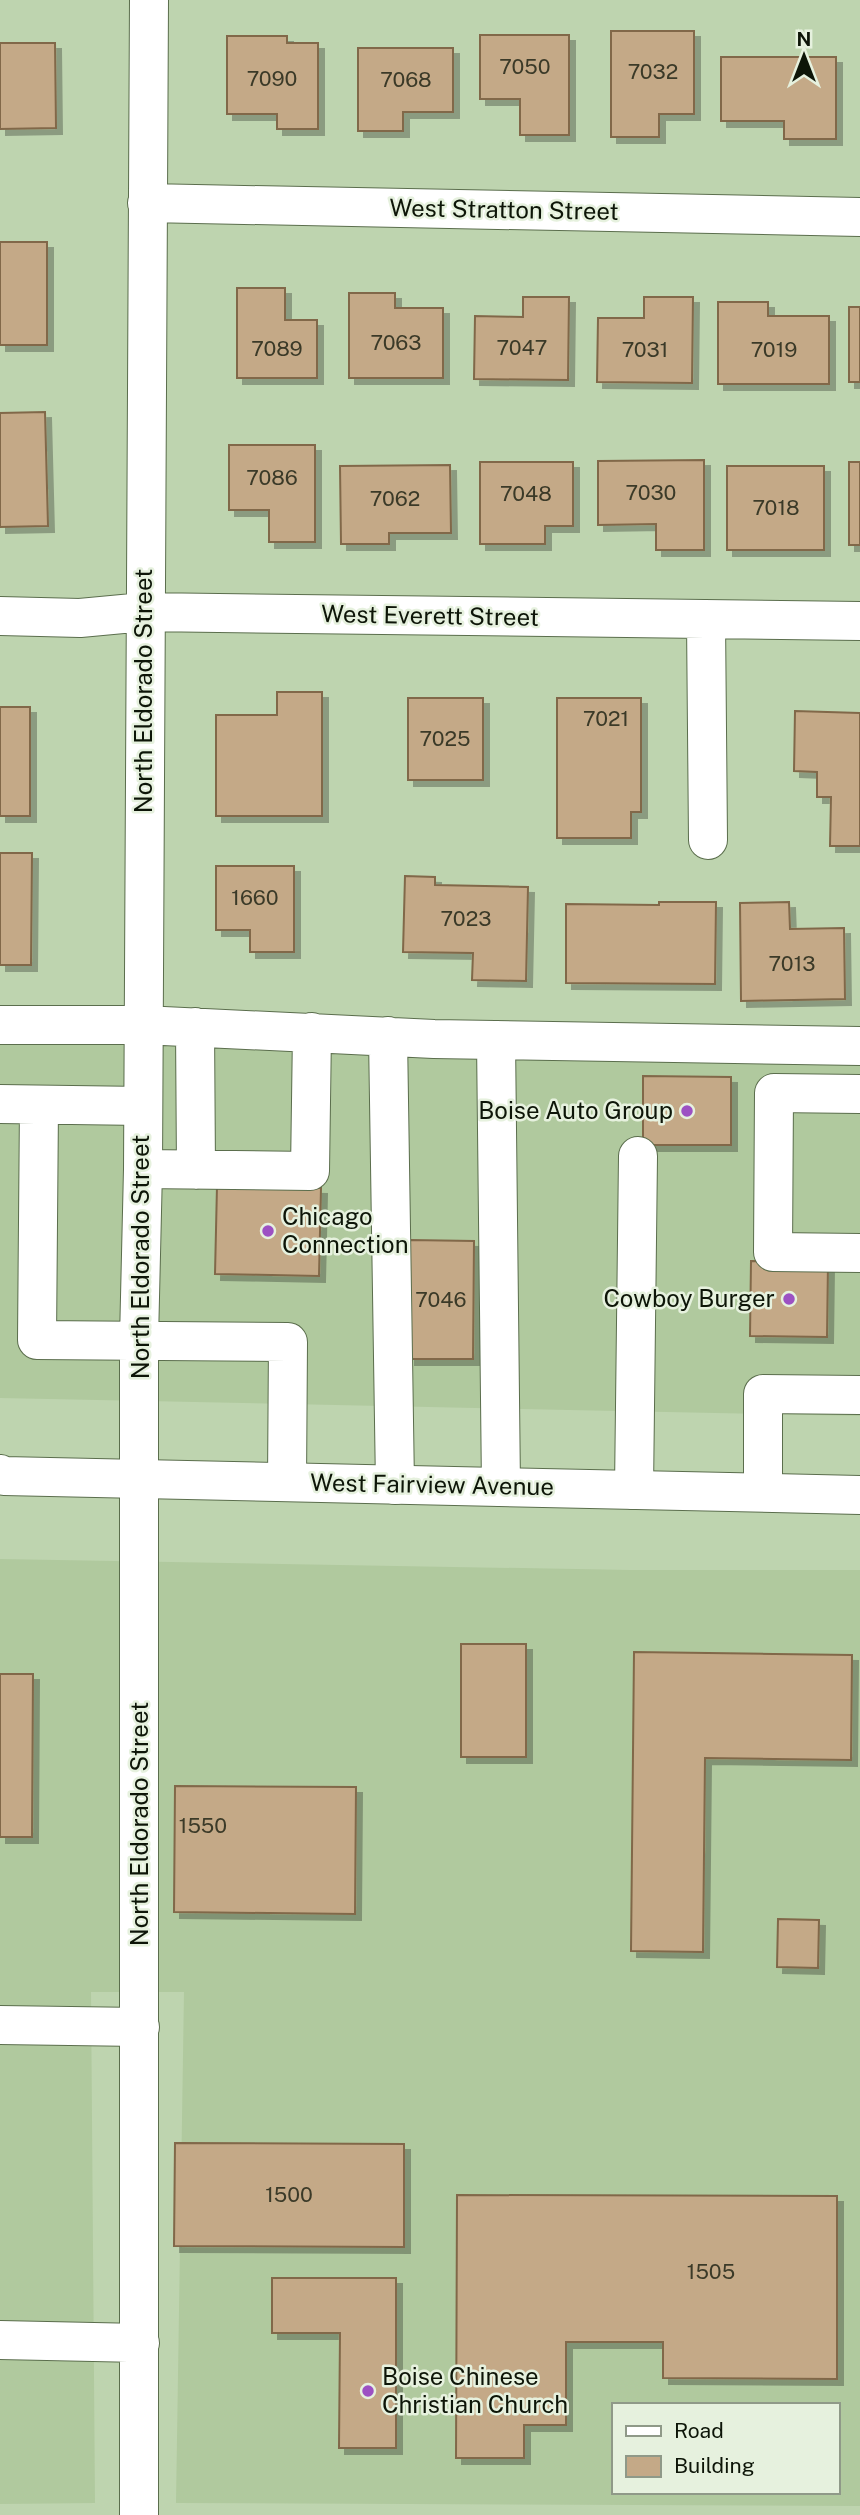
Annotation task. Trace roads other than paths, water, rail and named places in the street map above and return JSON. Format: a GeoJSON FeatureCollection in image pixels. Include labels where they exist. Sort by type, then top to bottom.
{"type":"FeatureCollection","features":[{"type":"Feature","properties":{"kind":"street","name":"North Eldorado Street"},"geometry":{"type":"LineString","coordinates":[[139,2515],[139,1340],[143,1168],[149,0]]}},
{"type":"Feature","properties":{"kind":"street","name":"West Stratton Street"},"geometry":{"type":"LineString","coordinates":[[147,203],[860,216]]}},
{"type":"Feature","properties":{"kind":"street","name":"West Everett Street"},"geometry":{"type":"LineString","coordinates":[[0,616],[80,618],[144,612],[860,621]]}},
{"type":"Feature","properties":{"kind":"street"},"geometry":{"type":"LineString","coordinates":[[706,620],[708,840]]}},
{"type":"Feature","properties":{"kind":"street"},"geometry":{"type":"LineString","coordinates":[[0,1026],[143,1024],[496,1040],[860,1046]]}},
{"type":"Feature","properties":{"kind":"street"},"geometry":{"type":"LineString","coordinates":[[195,1027],[196,1170]]}},
{"type":"Feature","properties":{"kind":"street"},"geometry":{"type":"LineString","coordinates":[[143,1168],[310,1171],[312,1032]]}},
{"type":"Feature","properties":{"kind":"street"},"geometry":{"type":"LineString","coordinates":[[388,1036],[394,1485]]}},
{"type":"Feature","properties":{"kind":"street"},"geometry":{"type":"LineString","coordinates":[[496,1040],[501,1487]]}},
{"type":"Feature","properties":{"kind":"street"},"geometry":{"type":"LineString","coordinates":[[860,1094],[774,1093],[773,1252],[860,1254]]}},
{"type":"Feature","properties":{"kind":"street"},"geometry":{"type":"LineString","coordinates":[[0,1104],[143,1107]]}},
{"type":"Feature","properties":{"kind":"street"},"geometry":{"type":"LineString","coordinates":[[39,1105],[37,1340],[288,1342],[286,1482]]}},
{"type":"Feature","properties":{"kind":"street"},"geometry":{"type":"LineString","coordinates":[[634,1490],[638,1156]]}},
{"type":"Feature","properties":{"kind":"street"},"geometry":{"type":"LineString","coordinates":[[763,1492],[763,1394],[860,1395]]}},
{"type":"Feature","properties":{"kind":"street","name":"West Fairview Avenue"},"geometry":{"type":"LineString","coordinates":[[1,1477],[860,1495]]}},
{"type":"Feature","properties":{"kind":"street"},"geometry":{"type":"LineString","coordinates":[[0,2025],[140,2027]]}},
{"type":"Feature","properties":{"kind":"street"},"geometry":{"type":"LineString","coordinates":[[0,2340],[140,2343]]}},
{"type":"Feature","properties":{"kind":"place","name":"Boise Auto Group"},"geometry":{"type":"Point","coordinates":[687,1111]}},
{"type":"Feature","properties":{"kind":"place","name":"Chicago Connection"},"geometry":{"type":"Point","coordinates":[268,1231]}},
{"type":"Feature","properties":{"kind":"place","name":"Cowboy Burger"},"geometry":{"type":"Point","coordinates":[789,1299]}},
{"type":"Feature","properties":{"kind":"place","name":"Boise Chinese Christian Church"},"geometry":{"type":"Point","coordinates":[368,2391]}}]}
